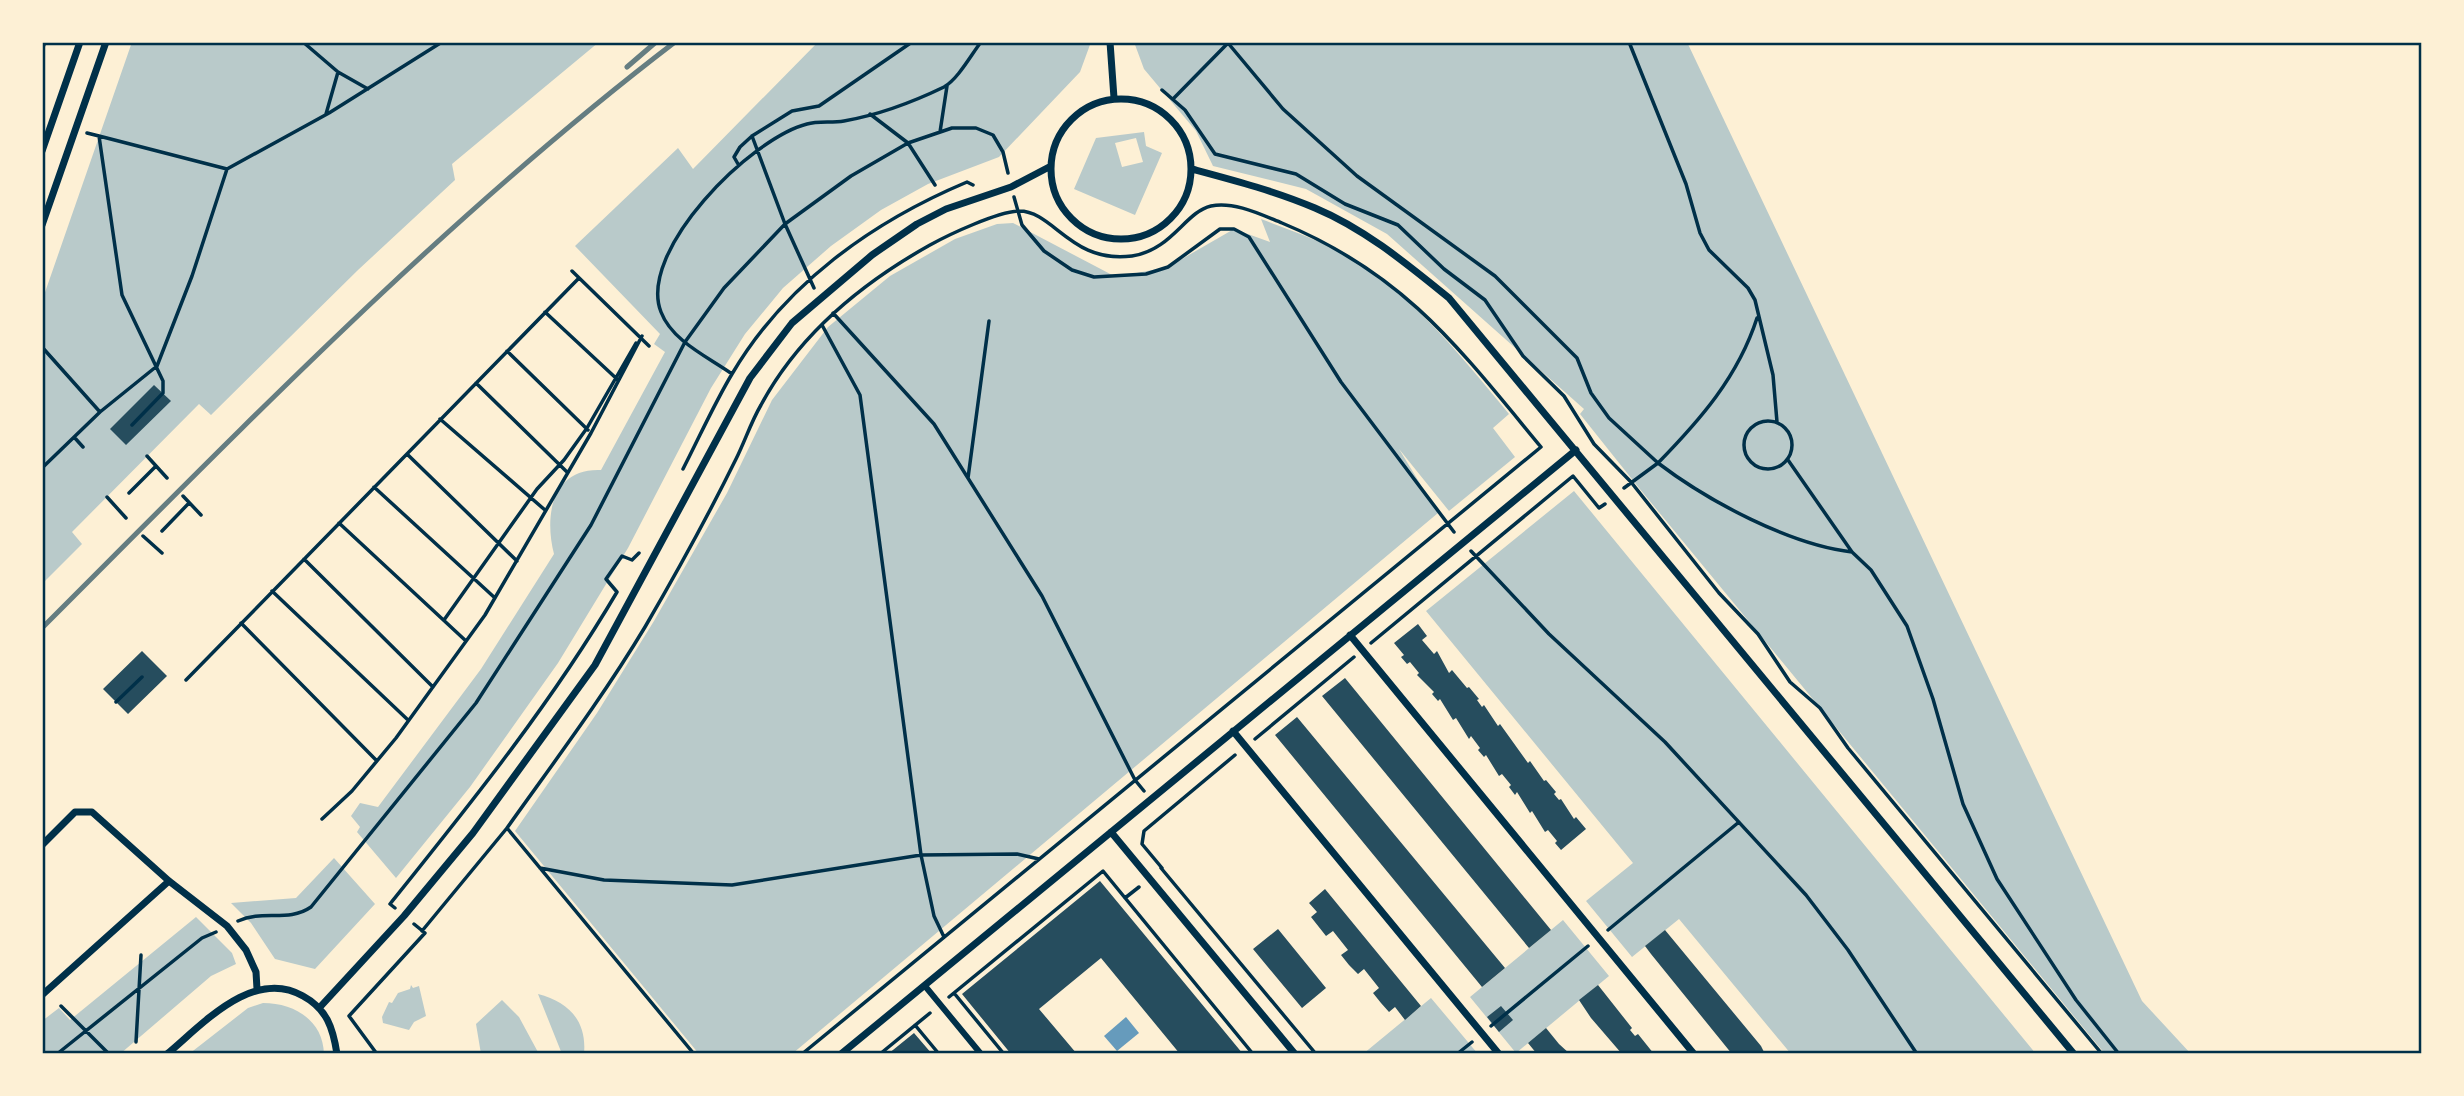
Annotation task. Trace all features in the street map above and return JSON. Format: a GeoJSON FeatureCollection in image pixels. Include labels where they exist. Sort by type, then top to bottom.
{"type":"FeatureCollection","features":[{"type":"Feature","properties":{"kind":"street"},"geometry":{"type":"LineString","coordinates":[[42,151],[45,131],[80,42]]}},
{"type":"Feature","properties":{"kind":"street"},"geometry":{"type":"LineString","coordinates":[[42,225],[106,42]]}},
{"type":"Feature","properties":{"kind":"street"},"geometry":{"type":"LineString","coordinates":[[1110,42],[1114,98]]}},
{"type":"Feature","properties":{"kind":"street"},"geometry":{"type":"LineString","coordinates":[[1114,98],[1144,102],[1165,114],[1187,145],[1192,169],[1183,202],[1167,223],[1146,235],[1116,239],[1079,226],[1062,208],[1054,190],[1051,166],[1058,138],[1072,118],[1096,103],[1114,98]]}},
{"type":"Feature","properties":{"kind":"street"},"geometry":{"type":"LineString","coordinates":[[321,1006],[404,916],[473,833],[595,665],[750,378],[792,323],[819,297],[872,255],[917,225],[946,209],[1011,187],[1051,166]]}},
{"type":"Feature","properties":{"kind":"street"},"geometry":{"type":"LineString","coordinates":[[1192,169],[1253,185],[1316,208],[1396,256],[1449,298],[2074,1054]]}},
{"type":"Feature","properties":{"kind":"street"},"geometry":{"type":"LineString","coordinates":[[841,1054],[1576,450]]}},
{"type":"Feature","properties":{"kind":"street"},"geometry":{"type":"LineString","coordinates":[[1350,635],[1694,1054]]}},
{"type":"Feature","properties":{"kind":"street"},"geometry":{"type":"LineString","coordinates":[[1233,731],[1499,1054]]}},
{"type":"Feature","properties":{"kind":"street"},"geometry":{"type":"LineString","coordinates":[[42,845],[75,812],[84,810],[99,817],[169,881],[227,926],[246,950],[256,972],[257,989]]}},
{"type":"Feature","properties":{"kind":"street"},"geometry":{"type":"LineString","coordinates":[[1111,832],[1295,1054]]}},
{"type":"Feature","properties":{"kind":"street"},"geometry":{"type":"LineString","coordinates":[[42,995],[169,881]]}},
{"type":"Feature","properties":{"kind":"street"},"geometry":{"type":"LineString","coordinates":[[925,985],[981,1054]]}},
{"type":"Feature","properties":{"kind":"street"},"geometry":{"type":"LineString","coordinates":[[167,1054],[228,1004],[257,989],[296,992],[321,1006],[331,1024],[337,1054]]}},
{"type":"Feature","properties":{"kind":"path"},"geometry":{"type":"LineString","coordinates":[[42,50],[45,42]]}},
{"type":"Feature","properties":{"kind":"path"},"geometry":{"type":"LineString","coordinates":[[303,42],[338,72],[368,89]]}},
{"type":"Feature","properties":{"kind":"path"},"geometry":{"type":"LineString","coordinates":[[74,131],[227,169],[326,115],[442,42]]}},
{"type":"Feature","properties":{"kind":"path"},"geometry":{"type":"LineString","coordinates":[[738,164],[734,158],[740,147],[752,136],[792,111],[819,106],[912,42]]}},
{"type":"Feature","properties":{"kind":"path"},"geometry":{"type":"LineString","coordinates":[[732,374],[685,342],[662,315],[658,303],[657,282],[681,233],[703,201],[738,164],[806,124],[844,121],[870,114],[905,104],[947,85],[981,42]]}},
{"type":"Feature","properties":{"kind":"path"},"geometry":{"type":"LineString","coordinates":[[1629,42],[1686,184],[1700,233],[1709,250],[1748,288],[1755,300],[1757,318],[1768,344],[1777,422]]}},
{"type":"Feature","properties":{"kind":"path"},"geometry":{"type":"LineString","coordinates":[[1173,99],[1227,43],[1283,109],[1357,176],[1495,276],[1577,358],[1591,393],[1609,418],[1658,463],[1682,481],[1765,523],[1828,549],[1852,552]]}},
{"type":"Feature","properties":{"kind":"path"},"geometry":{"type":"LineString","coordinates":[[326,115],[338,72]]}},
{"type":"Feature","properties":{"kind":"path"},"geometry":{"type":"LineString","coordinates":[[940,132],[947,85]]}},
{"type":"Feature","properties":{"kind":"path"},"geometry":{"type":"LineString","coordinates":[[1162,90],[1185,110],[1215,154]]}},
{"type":"Feature","properties":{"kind":"path"},"geometry":{"type":"LineString","coordinates":[[870,114],[908,143],[935,185]]}},
{"type":"Feature","properties":{"kind":"path"},"geometry":{"type":"LineString","coordinates":[[57,1054],[202,938],[246,917],[291,917],[311,907],[477,704],[591,525],[685,342],[724,288],[785,224],[852,176],[908,143],[940,132],[976,128],[993,135],[1003,152],[1022,225],[1044,251],[1072,270],[1094,277],[1136,275],[1168,267],[1220,229],[1234,229],[1248,237],[1341,382],[1447,524],[1549,634],[1665,742],[1807,895],[1848,950],[1917,1054]]}},
{"type":"Feature","properties":{"kind":"path"},"geometry":{"type":"LineString","coordinates":[[99,136],[122,295],[163,381],[163,393],[132,425]]}},
{"type":"Feature","properties":{"kind":"path"},"geometry":{"type":"LineString","coordinates":[[752,136],[785,224],[819,297],[934,424],[1042,596],[1135,780]]}},
{"type":"Feature","properties":{"kind":"path"},"geometry":{"type":"LineString","coordinates":[[42,468],[100,412],[157,366],[192,276],[227,169]]}},
{"type":"Feature","properties":{"kind":"path"},"geometry":{"type":"LineString","coordinates":[[422,931],[508,828],[615,675],[706,517],[762,403],[822,325],[869,283],[955,231],[1018,211],[1045,221],[1078,247],[1114,257],[1133,256],[1153,250],[1175,236],[1200,211],[1212,206],[1228,206],[1258,213],[1334,246],[1395,286],[1453,341],[1541,447],[802,1054]]}},
{"type":"Feature","properties":{"kind":"path"},"geometry":{"type":"LineString","coordinates":[[572,271],[649,346]]}},
{"type":"Feature","properties":{"kind":"path"},"geometry":{"type":"LineString","coordinates":[[186,680],[579,278]]}},
{"type":"Feature","properties":{"kind":"path"},"geometry":{"type":"LineString","coordinates":[[545,312],[618,379]]}},
{"type":"Feature","properties":{"kind":"path"},"geometry":{"type":"LineString","coordinates":[[1599,508],[1658,463],[1708,411],[1749,344],[1757,318]]}},
{"type":"Feature","properties":{"kind":"path"},"geometry":{"type":"LineString","coordinates":[[968,478],[989,321]]}},
{"type":"Feature","properties":{"kind":"path"},"geometry":{"type":"LineString","coordinates":[[822,325],[860,395],[921,855],[933,916],[944,937]]}},
{"type":"Feature","properties":{"kind":"path"},"geometry":{"type":"LineString","coordinates":[[321,819],[352,791],[409,720],[495,598],[591,433],[641,336]]}},
{"type":"Feature","properties":{"kind":"path"},"geometry":{"type":"LineString","coordinates":[[42,348],[100,412]]}},
{"type":"Feature","properties":{"kind":"path"},"geometry":{"type":"LineString","coordinates":[[507,351],[591,433]]}},
{"type":"Feature","properties":{"kind":"path"},"geometry":{"type":"LineString","coordinates":[[444,620],[531,498],[587,429],[618,379]]}},
{"type":"Feature","properties":{"kind":"path"},"geometry":{"type":"LineString","coordinates":[[475,383],[568,472]]}},
{"type":"Feature","properties":{"kind":"path"},"geometry":{"type":"LineString","coordinates":[[440,419],[545,510]]}},
{"type":"Feature","properties":{"kind":"path"},"geometry":{"type":"LineString","coordinates":[[1788,460],[1776,467],[1760,467],[1747,457],[1744,440],[1752,426],[1759,422],[1777,422],[1785,427],[1792,440],[1788,460],[1852,552],[1871,570],[1907,626],[1933,699],[1962,804],[1997,879],[2076,1000],[2119,1054]]}},
{"type":"Feature","properties":{"kind":"path"},"geometry":{"type":"LineString","coordinates":[[74,437],[83,447]]}},
{"type":"Feature","properties":{"kind":"path"},"geometry":{"type":"LineString","coordinates":[[407,454],[517,561]]}},
{"type":"Feature","properties":{"kind":"path"},"geometry":{"type":"LineString","coordinates":[[148,456],[167,478]]}},
{"type":"Feature","properties":{"kind":"path"},"geometry":{"type":"LineString","coordinates":[[129,493],[156,466]]}},
{"type":"Feature","properties":{"kind":"path"},"geometry":{"type":"LineString","coordinates":[[374,487],[495,598]]}},
{"type":"Feature","properties":{"kind":"path"},"geometry":{"type":"LineString","coordinates":[[183,496],[201,515]]}},
{"type":"Feature","properties":{"kind":"path"},"geometry":{"type":"LineString","coordinates":[[107,497],[127,518]]}},
{"type":"Feature","properties":{"kind":"path"},"geometry":{"type":"LineString","coordinates":[[162,531],[189,503]]}},
{"type":"Feature","properties":{"kind":"path"},"geometry":{"type":"LineString","coordinates":[[339,523],[466,641]]}},
{"type":"Feature","properties":{"kind":"path"},"geometry":{"type":"LineString","coordinates":[[143,536],[162,553]]}},
{"type":"Feature","properties":{"kind":"path"},"geometry":{"type":"LineString","coordinates":[[611,583],[606,579],[622,556],[627,558]]}},
{"type":"Feature","properties":{"kind":"path"},"geometry":{"type":"LineString","coordinates":[[304,559],[433,687]]}},
{"type":"Feature","properties":{"kind":"path"},"geometry":{"type":"LineString","coordinates":[[272,591],[409,720]]}},
{"type":"Feature","properties":{"kind":"path"},"geometry":{"type":"LineString","coordinates":[[241,623],[376,760]]}},
{"type":"Feature","properties":{"kind":"path"},"geometry":{"type":"LineString","coordinates":[[116,702],[142,677]]}},
{"type":"Feature","properties":{"kind":"path"},"geometry":{"type":"LineString","coordinates":[[508,828],[694,1054]]}},
{"type":"Feature","properties":{"kind":"path"},"geometry":{"type":"LineString","coordinates":[[540,868],[604,880],[733,884],[921,855],[1017,854],[1039,859]]}},
{"type":"Feature","properties":{"kind":"path"},"geometry":{"type":"LineString","coordinates":[[880,1054],[1103,871],[1253,1054]]}},
{"type":"Feature","properties":{"kind":"path"},"geometry":{"type":"LineString","coordinates":[[136,1042],[141,955]]}},
{"type":"Feature","properties":{"kind":"path"},"geometry":{"type":"LineString","coordinates":[[954,993],[1004,1054]]}},
{"type":"Feature","properties":{"kind":"path"},"geometry":{"type":"LineString","coordinates":[[61,1006],[109,1054]]}},
{"type":"Feature","properties":{"kind":"path"},"geometry":{"type":"LineString","coordinates":[[915,1025],[939,1054]]}},
{"type":"Feature","properties":{"kind":"path"},"geometry":{"type":"LineString","coordinates":[[1457,1054],[1482,1034]]}},
{"type":"Feature","properties":{"kind":"shaded area"},"geometry":{"type":"Polygon","coordinates":[[[132,42],[599,42],[452,164],[455,180],[358,270],[211,415],[199,404],[72,532],[82,544],[42,584],[42,301],[132,42]]]}},
{"type":"Feature","properties":{"kind":"shaded area"},"geometry":{"type":"Polygon","coordinates":[[[818,42],[1091,42],[1080,72],[999,157],[928,184],[881,210],[831,246],[783,288],[745,334],[711,388],[628,548],[558,663],[470,787],[396,878],[357,832],[360,827],[351,816],[360,803],[378,807],[481,669],[554,554],[550,524],[555,497],[562,485],[572,477],[585,471],[601,470],[665,352],[654,344],[660,334],[575,246],[678,148],[693,169],[818,42]]]}},
{"type":"Feature","properties":{"kind":"shaded area"},"geometry":{"type":"Polygon","coordinates":[[[1134,42],[1687,42],[2142,1001],[2191,1054],[2105,1054],[1639,488],[1580,414],[1584,409],[1387,234],[1306,189],[1213,166],[1196,131],[1144,69],[1134,42]]]}},
{"type":"Feature","properties":{"kind":"shaded area"},"geometry":{"type":"Polygon","coordinates":[[[1144,132],[1146,146],[1162,153],[1135,215],[1074,189],[1096,138],[1144,132]],[[1136,138],[1115,143],[1122,167],[1143,162],[1136,138]]]}},
{"type":"Feature","properties":{"kind":"shaded area"},"geometry":{"type":"Polygon","coordinates":[[[1261,219],[1330,247],[1382,280],[1406,300],[1449,343],[1509,414],[1493,428],[1515,457],[1449,511],[1399,449],[1438,513],[792,1054],[699,1054],[515,831],[597,713],[654,621],[727,493],[772,400],[828,327],[890,276],[955,239],[997,224],[1013,223],[1116,277],[1168,267],[1234,229],[1270,242],[1261,219]]]}},
{"type":"Feature","properties":{"kind":"shaded area"},"geometry":{"type":"Polygon","coordinates":[[[1574,491],[2036,1054],[1791,1054],[1679,919],[1632,957],[1586,901],[1633,863],[1426,611],[1574,491]]]}},
{"type":"Feature","properties":{"kind":"shaded area"},"geometry":{"type":"Polygon","coordinates":[[[334,858],[375,904],[315,969],[275,959],[251,923],[231,903],[296,898],[334,858]]]}},
{"type":"Feature","properties":{"kind":"shaded area"},"geometry":{"type":"Polygon","coordinates":[[[196,917],[232,953],[236,964],[211,976],[120,1054],[42,1054],[42,1021],[59,1008],[70,1020],[196,917]]]}},
{"type":"Feature","properties":{"kind":"shaded area"},"geometry":{"type":"Polygon","coordinates":[[[1563,920],[1609,976],[1516,1053],[1470,997],[1563,920]]]}},
{"type":"Feature","properties":{"kind":"shaded area"},"geometry":{"type":"Polygon","coordinates":[[[411,985],[413,988],[419,986],[426,1016],[414,1022],[409,1030],[383,1023],[382,1017],[389,1002],[392,1003],[398,993],[410,989],[411,985]]]}},
{"type":"Feature","properties":{"kind":"shaded area"},"geometry":{"type":"Polygon","coordinates":[[[538,994],[559,1002],[574,1015],[582,1032],[584,1054],[562,1054],[538,994]]]}},
{"type":"Feature","properties":{"kind":"shaded area"},"geometry":{"type":"Polygon","coordinates":[[[1431,998],[1478,1054],[1363,1054],[1431,998]]]}},
{"type":"Feature","properties":{"kind":"shaded area"},"geometry":{"type":"Polygon","coordinates":[[[502,1000],[519,1017],[539,1054],[481,1054],[476,1024],[502,1000]]]}},
{"type":"Feature","properties":{"kind":"shaded area"},"geometry":{"type":"Polygon","coordinates":[[[263,1003],[285,1006],[305,1016],[318,1032],[324,1054],[189,1054],[248,1008],[263,1003]]]}},
{"type":"Feature","properties":{"kind":"water"},"geometry":{"type":"Polygon","coordinates":[[[1126,1017],[1139,1033],[1117,1051],[1104,1036],[1126,1017]]]}},
{"type":"Feature","properties":{"kind":"building"},"geometry":{"type":"Polygon","coordinates":[[[154,385],[171,401],[126,445],[110,429],[154,385]]]}},
{"type":"Feature","properties":{"kind":"building"},"geometry":{"type":"Polygon","coordinates":[[[1418,624],[1427,636],[1422,640],[1434,654],[1437,651],[1449,673],[1452,670],[1467,688],[1469,687],[1528,763],[1530,761],[1544,781],[1556,792],[1554,794],[1561,799],[1574,819],[1576,817],[1586,829],[1561,850],[1548,830],[1545,832],[1532,811],[1530,813],[1517,792],[1515,795],[1502,774],[1499,776],[1486,755],[1484,757],[1478,750],[1480,748],[1471,736],[1469,739],[1456,718],[1453,720],[1440,699],[1438,701],[1432,694],[1434,692],[1417,675],[1419,673],[1410,662],[1407,664],[1401,657],[1404,655],[1394,643],[1418,624]]]}},
{"type":"Feature","properties":{"kind":"building"},"geometry":{"type":"Polygon","coordinates":[[[142,651],[167,676],[128,714],[103,689],[142,651]]]}},
{"type":"Feature","properties":{"kind":"building"},"geometry":{"type":"Polygon","coordinates":[[[1345,678],[1551,930],[1529,948],[1322,696],[1345,678]]]}},
{"type":"Feature","properties":{"kind":"building"},"geometry":{"type":"Polygon","coordinates":[[[1297,717],[1505,968],[1482,987],[1275,735],[1297,717]]]}},
{"type":"Feature","properties":{"kind":"building"},"geometry":{"type":"Polygon","coordinates":[[[1100,881],[1243,1054],[1180,1054],[1101,958],[1039,1009],[1077,1054],[1011,1054],[962,994],[1100,881]]]}},
{"type":"Feature","properties":{"kind":"building"},"geometry":{"type":"Polygon","coordinates":[[[1325,889],[1421,1006],[1405,1020],[1395,1007],[1389,1012],[1381,1003],[1373,993],[1379,988],[1364,969],[1358,974],[1349,965],[1341,955],[1348,950],[1333,931],[1326,936],[1311,917],[1317,912],[1309,903],[1325,889]]]}},
{"type":"Feature","properties":{"kind":"building"},"geometry":{"type":"Polygon","coordinates":[[[1278,929],[1326,988],[1302,1008],[1253,949],[1278,929]]]}},
{"type":"Feature","properties":{"kind":"building"},"geometry":{"type":"Polygon","coordinates":[[[1665,930],[1765,1054],[1732,1054],[1651,954],[1645,946],[1665,930]]]}},
{"type":"Feature","properties":{"kind":"building"},"geometry":{"type":"Polygon","coordinates":[[[1598,985],[1632,1028],[1630,1030],[1635,1036],[1638,1034],[1654,1054],[1622,1054],[1591,1018],[1579,1000],[1598,985]]]}},
{"type":"Feature","properties":{"kind":"building"},"geometry":{"type":"Polygon","coordinates":[[[1501,1006],[1513,1020],[1499,1032],[1487,1017],[1501,1006]]]}},
{"type":"Feature","properties":{"kind":"building"},"geometry":{"type":"Polygon","coordinates":[[[1546,1028],[1570,1054],[1537,1054],[1528,1043],[1546,1028]]]}},
{"type":"Feature","properties":{"kind":"building"},"geometry":{"type":"Polygon","coordinates":[[[914,1033],[932,1054],[888,1054],[914,1033]]]}},
{"type":"Feature","properties":{"kind":"railway"},"geometry":{"type":"LineString","coordinates":[[627,67],[656,42]]}},
{"type":"Feature","properties":{"kind":"railway"},"geometry":{"type":"LineString","coordinates":[[42,628],[349,324],[508,179],[590,109],[675,42]]}}]}
